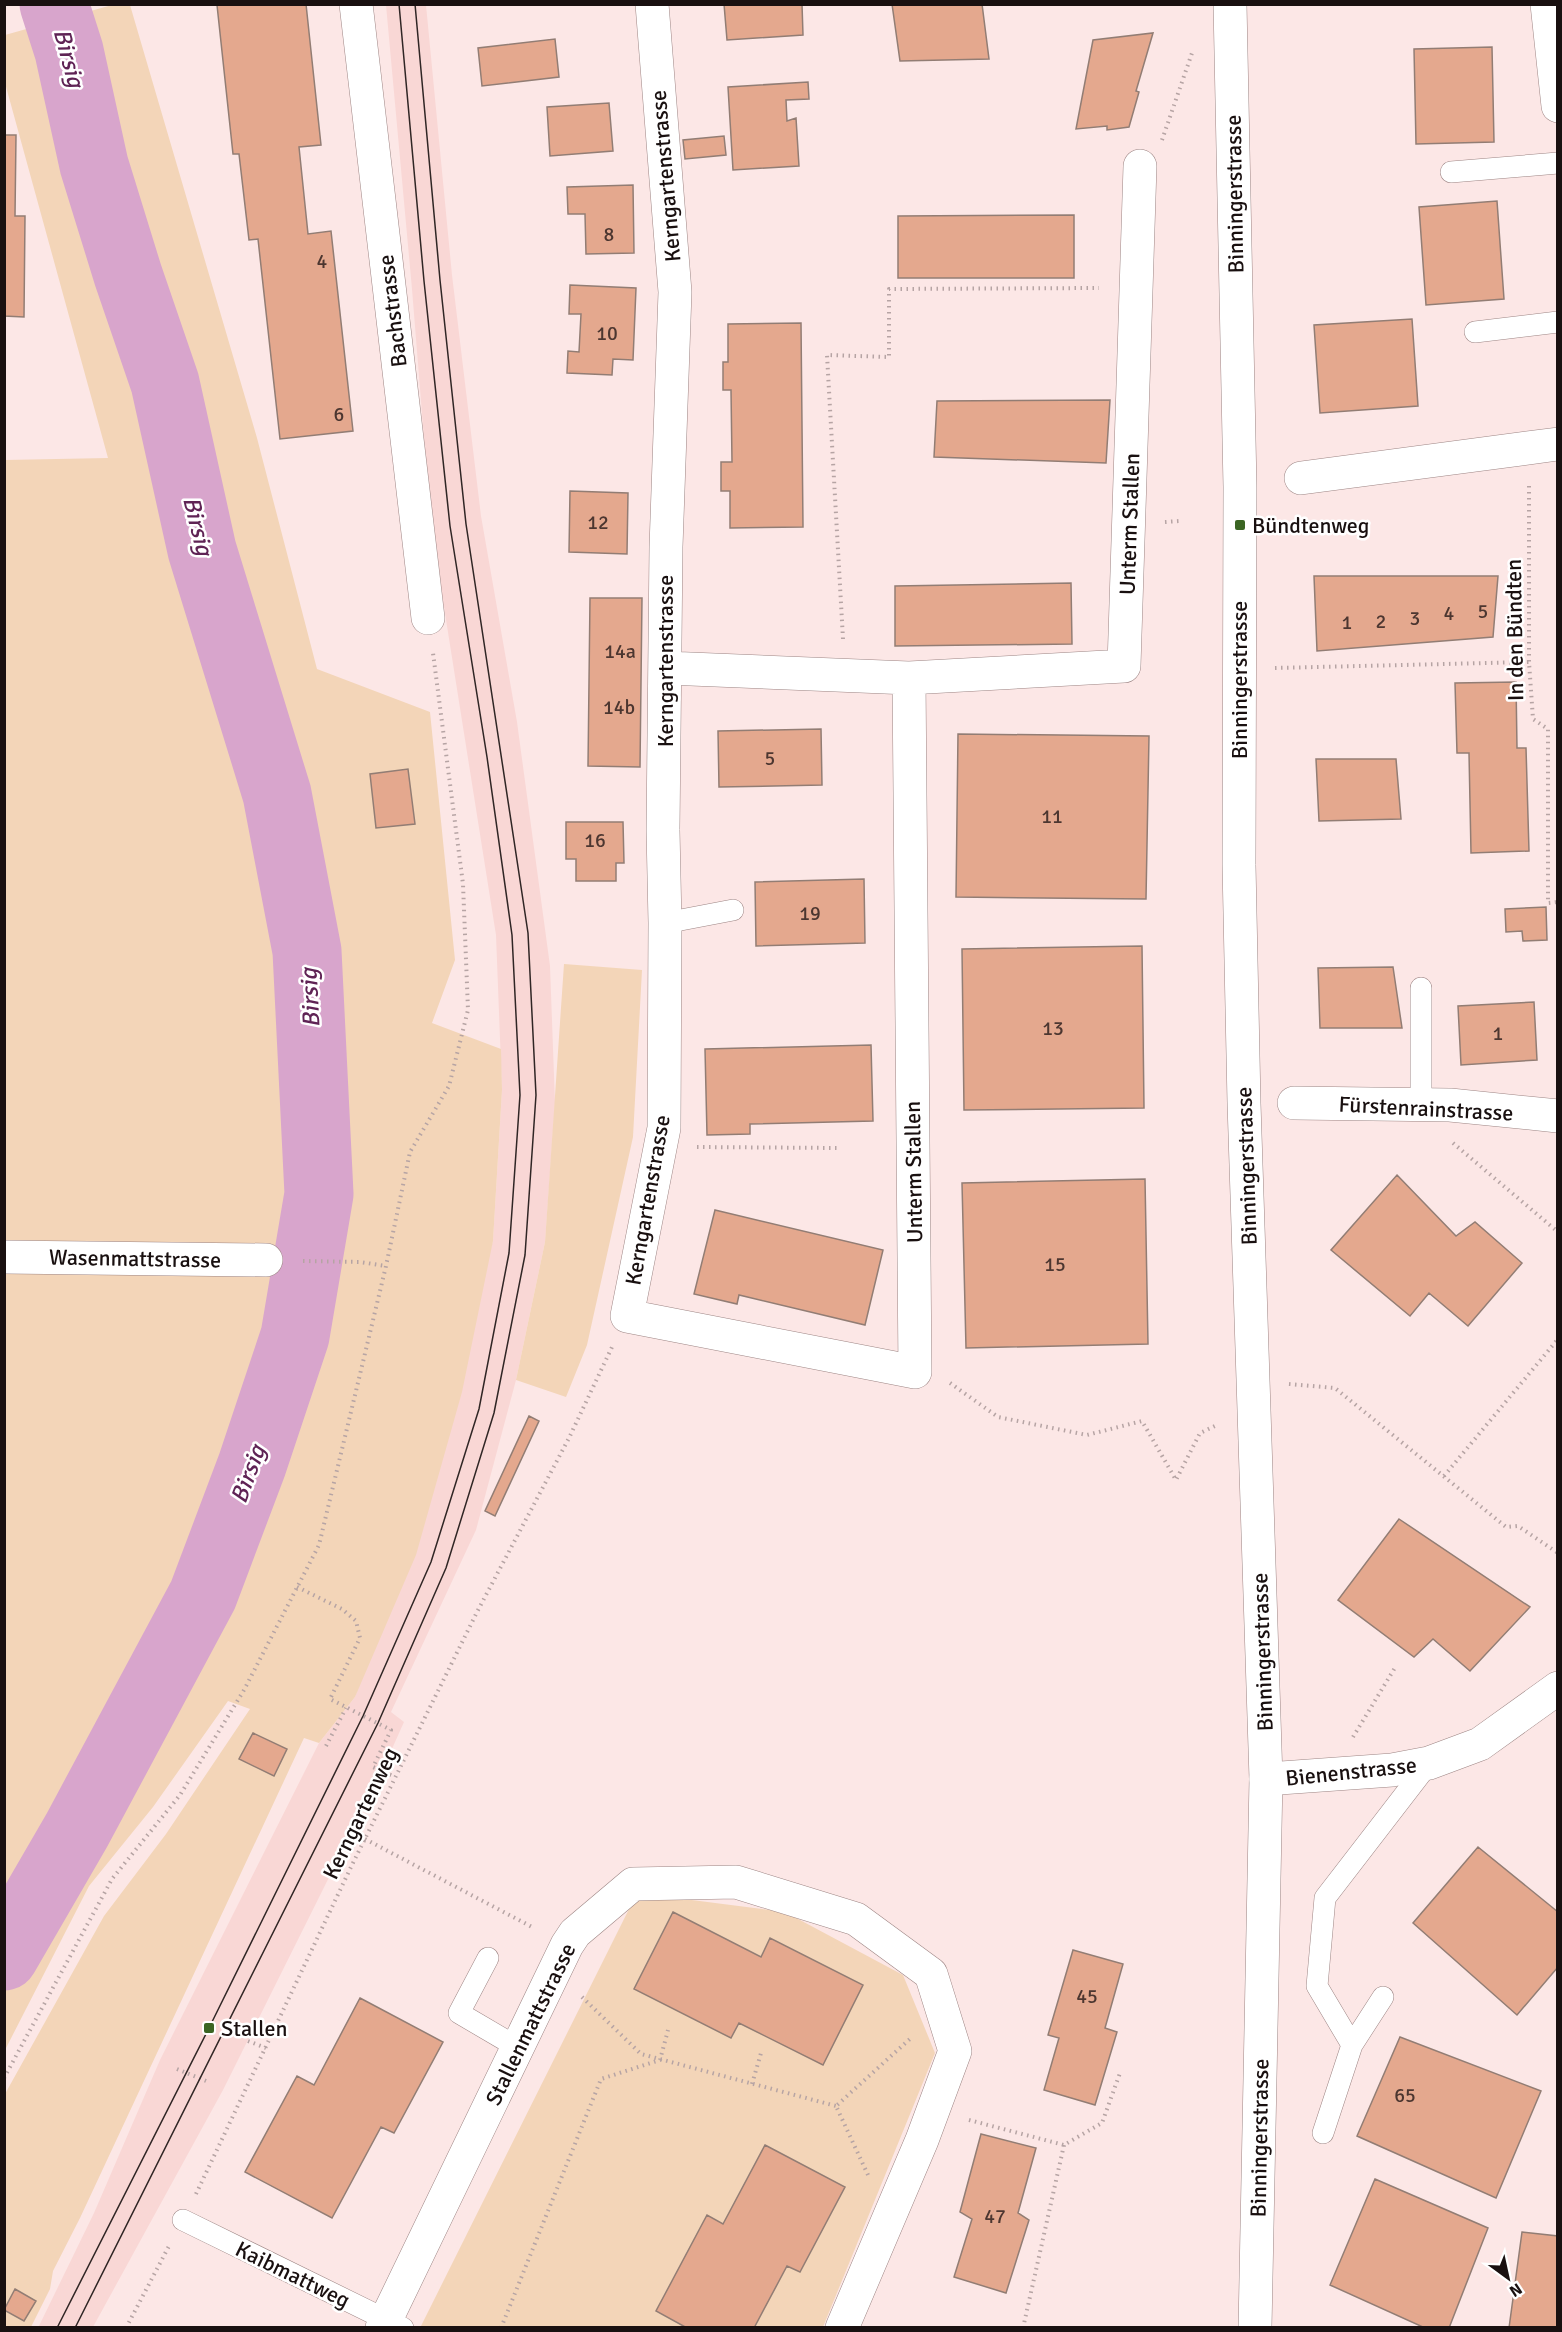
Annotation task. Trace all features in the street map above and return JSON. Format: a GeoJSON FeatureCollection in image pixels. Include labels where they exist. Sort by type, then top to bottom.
{"type":"FeatureCollection","features":[{"type":"Feature","properties":{"kind":"street","name":"Bachstrasse"},"geometry":{"type":"LineString","coordinates":[[356,4],[428,618]]}},
{"type":"Feature","properties":{"kind":"street","name":"Kerngartenstrasse"},"geometry":{"type":"LineString","coordinates":[[627,1316],[664,1128],[666,923],[663,830],[666,547],[675,292],[652,4]]}},
{"type":"Feature","properties":{"kind":"street"},"geometry":{"type":"LineString","coordinates":[[1547,4],[1557,106]]}},
{"type":"Feature","properties":{"kind":"street","name":"Binningerstrasse"},"geometry":{"type":"LineString","coordinates":[[1230,11],[1240,487],[1239,865],[1253,1407],[1266,1779],[1255,2328]]}},
{"type":"Feature","properties":{"kind":"street","name":"Unterm Stallen"},"geometry":{"type":"LineString","coordinates":[[666,668],[909,678],[1124,666],[1140,166]]}},
{"type":"Feature","properties":{"kind":"street"},"geometry":{"type":"LineString","coordinates":[[1301,478],[1543,446]]}},
{"type":"Feature","properties":{"kind":"street","name":"Unterm Stallen"},"geometry":{"type":"LineString","coordinates":[[627,1316],[915,1372],[909,678]]}},
{"type":"Feature","properties":{"kind":"street","name":"Fürstenrainstrasse"},"geometry":{"type":"LineString","coordinates":[[1294,1103],[1421,1105],[1557,1116]]}},
{"type":"Feature","properties":{"kind":"street","name":"Wasenmattstrasse"},"geometry":{"type":"LineString","coordinates":[[4,1257],[279,1260]]}},
{"type":"Feature","properties":{"kind":"street","name":"Bienenstrasse"},"geometry":{"type":"LineString","coordinates":[[1266,1779],[1392,1770],[1429,1763],[1480,1744],[1557,1688]]}},
{"type":"Feature","properties":{"kind":"street","name":"Stallenmattstrasse"},"geometry":{"type":"LineString","coordinates":[[391,2325],[518,2047],[575,1933],[633,1884],[736,1882],[856,1919],[931,1974],[955,2051],[933,2110],[842,2328]]}},
{"type":"Feature","properties":{"kind":"lane"},"geometry":{"type":"LineString","coordinates":[[1451,172],[1557,163]]}},
{"type":"Feature","properties":{"kind":"lane"},"geometry":{"type":"LineString","coordinates":[[1475,332],[1557,322]]}},
{"type":"Feature","properties":{"kind":"lane"},"geometry":{"type":"LineString","coordinates":[[666,923],[733,910]]}},
{"type":"Feature","properties":{"kind":"lane"},"geometry":{"type":"LineString","coordinates":[[1420,988],[1421,1105]]}},
{"type":"Feature","properties":{"kind":"lane"},"geometry":{"type":"LineString","coordinates":[[1352,2044],[1317,1986],[1325,1898],[1429,1763]]}},
{"type":"Feature","properties":{"kind":"lane"},"geometry":{"type":"LineString","coordinates":[[488,1958],[459,2013],[518,2047]]}},
{"type":"Feature","properties":{"kind":"lane"},"geometry":{"type":"LineString","coordinates":[[1323,2133],[1352,2044],[1383,1997]]}},
{"type":"Feature","properties":{"kind":"lane","name":"Kaibmattweg"},"geometry":{"type":"LineString","coordinates":[[183,2220],[391,2325]]}},
{"type":"Feature","properties":{"kind":"path"},"geometry":{"type":"LineString","coordinates":[[1140,166],[1160,146],[1194,49],[1230,11]]}},
{"type":"Feature","properties":{"kind":"path"},"geometry":{"type":"LineString","coordinates":[[845,675],[827,355],[888,357],[890,289],[1136,288]]}},
{"type":"Feature","properties":{"kind":"path","name":"In den Bündten"},"geometry":{"type":"LineString","coordinates":[[1543,446],[1529,662],[1533,719],[1548,729],[1548,903],[1557,902]]}},
{"type":"Feature","properties":{"kind":"path"},"geometry":{"type":"LineString","coordinates":[[4,2078],[112,1879],[180,1795],[244,1690],[319,1545],[386,1266],[410,1152],[449,1086],[468,1010],[463,884],[428,618]]}},
{"type":"Feature","properties":{"kind":"path"},"geometry":{"type":"LineString","coordinates":[[1239,669],[1529,662]]}},
{"type":"Feature","properties":{"kind":"path"},"geometry":{"type":"LineString","coordinates":[[1451,1142],[1557,1232]]}},
{"type":"Feature","properties":{"kind":"path"},"geometry":{"type":"LineString","coordinates":[[660,1147],[838,1148]]}},
{"type":"Feature","properties":{"kind":"path"},"geometry":{"type":"LineString","coordinates":[[279,1260],[360,1262],[386,1266]]}},
{"type":"Feature","properties":{"kind":"path","name":"Kerngartenweg"},"geometry":{"type":"LineString","coordinates":[[126,2328],[183,2220],[365,1839],[477,1612],[569,1438],[627,1316]]}},
{"type":"Feature","properties":{"kind":"path"},"geometry":{"type":"LineString","coordinates":[[1444,1476],[1557,1339]]}},
{"type":"Feature","properties":{"kind":"path"},"geometry":{"type":"LineString","coordinates":[[954,1384],[998,1417],[1087,1435],[1142,1421],[1176,1480],[1200,1433],[1253,1407]]}},
{"type":"Feature","properties":{"kind":"path"},"geometry":{"type":"LineString","coordinates":[[1288,1394],[1287,1384],[1335,1388],[1506,1527],[1518,1526],[1557,1553]]}},
{"type":"Feature","properties":{"kind":"path"},"geometry":{"type":"LineString","coordinates":[[297,1587],[342,1609],[356,1621],[360,1638],[330,1699],[391,1730],[373,1767],[396,1777]]}},
{"type":"Feature","properties":{"kind":"path"},"geometry":{"type":"LineString","coordinates":[[1330,1776],[1396,1666]]}},
{"type":"Feature","properties":{"kind":"path"},"geometry":{"type":"LineString","coordinates":[[326,1746],[346,1708]]}},
{"type":"Feature","properties":{"kind":"path"},"geometry":{"type":"LineString","coordinates":[[365,1839],[561,1958],[641,2054],[836,2106]]}},
{"type":"Feature","properties":{"kind":"path"},"geometry":{"type":"LineString","coordinates":[[836,2106],[942,2009]]}},
{"type":"Feature","properties":{"kind":"path"},"geometry":{"type":"LineString","coordinates":[[660,2060],[668,2030]]}},
{"type":"Feature","properties":{"kind":"path"},"geometry":{"type":"LineString","coordinates":[[248,2041],[266,2048]]}},
{"type":"Feature","properties":{"kind":"path"},"geometry":{"type":"LineString","coordinates":[[752,2084],[761,2053]]}},
{"type":"Feature","properties":{"kind":"path"},"geometry":{"type":"LineString","coordinates":[[501,2328],[601,2079],[660,2060]]}},
{"type":"Feature","properties":{"kind":"path"},"geometry":{"type":"LineString","coordinates":[[177,2069],[206,2081]]}},
{"type":"Feature","properties":{"kind":"path"},"geometry":{"type":"LineString","coordinates":[[933,2110],[1064,2145],[1102,2123],[1120,2073]]}},
{"type":"Feature","properties":{"kind":"path"},"geometry":{"type":"LineString","coordinates":[[836,2106],[888,2219]]}},
{"type":"Feature","properties":{"kind":"path"},"geometry":{"type":"LineString","coordinates":[[1023,2328],[1064,2145]]}},
{"type":"Feature","properties":{"kind":"shaded area"},"geometry":{"type":"Polygon","coordinates":[[[112,5],[130,5],[257,438],[317,669],[430,712],[455,960],[432,1023],[501,1049],[502,1090],[493,1241],[462,1392],[416,1555],[355,1697],[319,1743],[304,1738],[80,2218],[53,2271],[50,2289],[31,2327],[5,2327],[5,2094],[104,1916],[166,1834],[250,1709],[228,1701],[153,1807],[89,1886],[5,2050],[5,460],[108,458],[5,83],[5,35],[112,5]]]}},
{"type":"Feature","properties":{"kind":"shaded area"},"geometry":{"type":"Polygon","coordinates":[[[386,5],[426,5],[452,275],[481,516],[517,722],[550,966],[555,1103],[545,1242],[516,1380],[476,1530],[391,1712],[404,1722],[382,1771],[223,2090],[93,2327],[38,2328],[94,2213],[160,2060],[319,1743],[355,1697],[493,1241],[502,1090],[496,935],[431,525],[386,5]]]}},
{"type":"Feature","properties":{"kind":"shaded area"},"geometry":{"type":"Polygon","coordinates":[[[564,964],[642,970],[633,1137],[587,1345],[566,1397],[516,1380],[545,1242],[564,964]]]}},
{"type":"Feature","properties":{"kind":"shaded area"},"geometry":{"type":"Polygon","coordinates":[[[637,1893],[785,1912],[903,1975],[935,2053],[823,2327],[421,2326],[637,1893]]]}},
{"type":"Feature","properties":{"kind":"building"},"geometry":{"type":"Polygon","coordinates":[[[306,4],[321,145],[299,147],[308,234],[331,231],[353,431],[280,439],[258,239],[249,240],[239,154],[233,154],[217,5],[306,4]]]}},
{"type":"Feature","properties":{"kind":"building"},"geometry":{"type":"Polygon","coordinates":[[[724,4],[802,4],[803,35],[727,40],[724,4]]]}},
{"type":"Feature","properties":{"kind":"building"},"geometry":{"type":"Polygon","coordinates":[[[892,4],[982,4],[989,59],[900,61],[892,4]]]}},
{"type":"Feature","properties":{"kind":"building"},"geometry":{"type":"Polygon","coordinates":[[[1153,33],[1136,91],[1139,92],[1129,127],[1107,130],[1107,126],[1076,129],[1093,40],[1153,33]]]}},
{"type":"Feature","properties":{"kind":"building"},"geometry":{"type":"Polygon","coordinates":[[[555,39],[559,77],[482,86],[478,48],[555,39]]]}},
{"type":"Feature","properties":{"kind":"building"},"geometry":{"type":"Polygon","coordinates":[[[1492,47],[1494,142],[1416,144],[1414,49],[1492,47]]]}},
{"type":"Feature","properties":{"kind":"building"},"geometry":{"type":"Polygon","coordinates":[[[808,82],[809,99],[786,100],[787,121],[796,118],[799,166],[733,170],[728,87],[808,82]]]}},
{"type":"Feature","properties":{"kind":"building"},"geometry":{"type":"Polygon","coordinates":[[[609,103],[613,151],[550,156],[547,107],[609,103]]]}},
{"type":"Feature","properties":{"kind":"building"},"geometry":{"type":"Polygon","coordinates":[[[4,135],[16,135],[15,216],[25,216],[24,317],[4,316],[4,135]]]}},
{"type":"Feature","properties":{"kind":"building"},"geometry":{"type":"Polygon","coordinates":[[[724,136],[726,155],[685,159],[683,140],[724,136]]]}},
{"type":"Feature","properties":{"kind":"building"},"geometry":{"type":"Polygon","coordinates":[[[633,185],[634,253],[586,254],[585,214],[568,214],[567,187],[633,185]]]}},
{"type":"Feature","properties":{"kind":"building"},"geometry":{"type":"Polygon","coordinates":[[[1497,201],[1504,299],[1426,305],[1419,207],[1497,201]]]}},
{"type":"Feature","properties":{"kind":"building"},"geometry":{"type":"Polygon","coordinates":[[[1074,215],[1074,278],[898,278],[898,216],[1074,215]]]}},
{"type":"Feature","properties":{"kind":"building"},"geometry":{"type":"Polygon","coordinates":[[[570,285],[636,288],[633,360],[613,359],[612,375],[567,373],[568,351],[579,352],[581,314],[569,314],[570,285]]]}},
{"type":"Feature","properties":{"kind":"building"},"geometry":{"type":"Polygon","coordinates":[[[1412,319],[1418,406],[1320,413],[1314,325],[1412,319]]]}},
{"type":"Feature","properties":{"kind":"building"},"geometry":{"type":"Polygon","coordinates":[[[801,323],[803,527],[730,528],[730,491],[721,491],[721,462],[732,462],[731,390],[723,390],[723,362],[728,362],[728,324],[801,323]]]}},
{"type":"Feature","properties":{"kind":"building"},"geometry":{"type":"Polygon","coordinates":[[[1110,400],[1106,463],[934,457],[937,401],[1110,400]]]}},
{"type":"Feature","properties":{"kind":"building"},"geometry":{"type":"Polygon","coordinates":[[[570,491],[628,493],[627,554],[569,552],[570,491]]]}},
{"type":"Feature","properties":{"kind":"building"},"geometry":{"type":"Polygon","coordinates":[[[1314,576],[1498,576],[1493,637],[1317,651],[1314,576]]]}},
{"type":"Feature","properties":{"kind":"building"},"geometry":{"type":"Polygon","coordinates":[[[1071,583],[1072,644],[895,646],[895,586],[1071,583]]]}},
{"type":"Feature","properties":{"kind":"building"},"geometry":{"type":"Polygon","coordinates":[[[590,598],[642,598],[640,767],[588,766],[590,598]]]}},
{"type":"Feature","properties":{"kind":"building"},"geometry":{"type":"Polygon","coordinates":[[[1516,682],[1517,748],[1526,748],[1529,851],[1471,853],[1469,753],[1457,753],[1455,683],[1516,682]]]}},
{"type":"Feature","properties":{"kind":"building"},"geometry":{"type":"Polygon","coordinates":[[[821,729],[822,785],[719,787],[718,731],[821,729]]]}},
{"type":"Feature","properties":{"kind":"building"},"geometry":{"type":"Polygon","coordinates":[[[958,734],[1149,736],[1146,899],[956,897],[958,734]]]}},
{"type":"Feature","properties":{"kind":"building"},"geometry":{"type":"Polygon","coordinates":[[[1316,759],[1396,759],[1401,819],[1319,821],[1316,759]]]}},
{"type":"Feature","properties":{"kind":"building"},"geometry":{"type":"Polygon","coordinates":[[[408,769],[415,824],[376,828],[370,774],[408,769]]]}},
{"type":"Feature","properties":{"kind":"building"},"geometry":{"type":"Polygon","coordinates":[[[566,822],[623,822],[624,863],[616,863],[616,881],[576,881],[576,859],[566,859],[566,822]]]}},
{"type":"Feature","properties":{"kind":"building"},"geometry":{"type":"Polygon","coordinates":[[[864,879],[865,943],[756,946],[755,882],[864,879]]]}},
{"type":"Feature","properties":{"kind":"building"},"geometry":{"type":"Polygon","coordinates":[[[1546,907],[1547,940],[1523,941],[1522,931],[1506,932],[1505,909],[1546,907]]]}},
{"type":"Feature","properties":{"kind":"building"},"geometry":{"type":"Polygon","coordinates":[[[1142,946],[1144,1108],[964,1110],[962,949],[1142,946]]]}},
{"type":"Feature","properties":{"kind":"building"},"geometry":{"type":"Polygon","coordinates":[[[1393,967],[1402,1028],[1320,1028],[1318,968],[1393,967]]]}},
{"type":"Feature","properties":{"kind":"building"},"geometry":{"type":"Polygon","coordinates":[[[1534,1002],[1537,1060],[1461,1065],[1458,1006],[1534,1002]]]}},
{"type":"Feature","properties":{"kind":"building"},"geometry":{"type":"Polygon","coordinates":[[[871,1045],[873,1121],[750,1124],[750,1134],[707,1135],[705,1049],[871,1045]]]}},
{"type":"Feature","properties":{"kind":"building"},"geometry":{"type":"Polygon","coordinates":[[[1397,1175],[1456,1236],[1475,1222],[1522,1263],[1468,1326],[1429,1293],[1410,1316],[1331,1250],[1397,1175]]]}},
{"type":"Feature","properties":{"kind":"building"},"geometry":{"type":"Polygon","coordinates":[[[1145,1179],[1148,1344],[966,1348],[962,1183],[1145,1179]]]}},
{"type":"Feature","properties":{"kind":"building"},"geometry":{"type":"Polygon","coordinates":[[[715,1210],[883,1250],[865,1325],[739,1295],[737,1304],[694,1294],[715,1210]]]}},
{"type":"Feature","properties":{"kind":"building"},"geometry":{"type":"Polygon","coordinates":[[[529,1416],[539,1421],[495,1516],[485,1511],[529,1416]]]}},
{"type":"Feature","properties":{"kind":"building"},"geometry":{"type":"Polygon","coordinates":[[[1399,1519],[1530,1607],[1470,1671],[1433,1639],[1414,1657],[1338,1600],[1399,1519]]]}},
{"type":"Feature","properties":{"kind":"building"},"geometry":{"type":"Polygon","coordinates":[[[253,1733],[287,1749],[274,1776],[239,1759],[253,1733]]]}},
{"type":"Feature","properties":{"kind":"building"},"geometry":{"type":"Polygon","coordinates":[[[1478,1847],[1558,1912],[1558,1967],[1517,2015],[1413,1923],[1478,1847]]]}},
{"type":"Feature","properties":{"kind":"building"},"geometry":{"type":"Polygon","coordinates":[[[673,1912],[761,1957],[770,1938],[863,1985],[823,2065],[739,2023],[731,2038],[634,1989],[673,1912]]]}},
{"type":"Feature","properties":{"kind":"building"},"geometry":{"type":"Polygon","coordinates":[[[1073,1950],[1123,1964],[1105,2028],[1117,2032],[1095,2105],[1044,2090],[1059,2038],[1048,2035],[1073,1950]]]}},
{"type":"Feature","properties":{"kind":"building"},"geometry":{"type":"Polygon","coordinates":[[[360,1998],[443,2042],[394,2133],[381,2127],[332,2218],[245,2172],[297,2076],[314,2085],[360,1998]]]}},
{"type":"Feature","properties":{"kind":"building"},"geometry":{"type":"Polygon","coordinates":[[[1400,2037],[1541,2091],[1496,2198],[1357,2136],[1400,2037]]]}},
{"type":"Feature","properties":{"kind":"building"},"geometry":{"type":"Polygon","coordinates":[[[981,2134],[1036,2148],[1018,2213],[1029,2220],[1006,2293],[954,2277],[972,2219],[960,2212],[981,2134]]]}},
{"type":"Feature","properties":{"kind":"building"},"geometry":{"type":"Polygon","coordinates":[[[765,2145],[845,2187],[800,2272],[787,2266],[754,2328],[687,2328],[656,2311],[707,2215],[723,2224],[765,2145]]]}},
{"type":"Feature","properties":{"kind":"building"},"geometry":{"type":"Polygon","coordinates":[[[1375,2179],[1488,2228],[1449,2328],[1425,2328],[1330,2285],[1375,2179]]]}},
{"type":"Feature","properties":{"kind":"building"},"geometry":{"type":"Polygon","coordinates":[[[1522,2232],[1558,2236],[1558,2328],[1509,2328],[1522,2232]]]}},
{"type":"Feature","properties":{"kind":"building"},"geometry":{"type":"Polygon","coordinates":[[[15,2289],[36,2301],[24,2321],[4,2310],[15,2289]]]}},
{"type":"Feature","properties":{"kind":"waterway","name":"Birsig"},"geometry":{"type":"LineString","coordinates":[[4,1956],[77,1830],[203,1595],[252,1465],[295,1336],[319,1194],[307,951],[277,794],[202,550],[165,383],[94,165],[69,51],[54,4]]}},
{"type":"Feature","properties":{"kind":"tram line"},"geometry":{"type":"LineString","coordinates":[[57,2328],[363,1716],[431,1562],[479,1409],[509,1253],[520,1095],[512,935],[487,757],[450,526],[424,281],[399,4]]}},
{"type":"Feature","properties":{"kind":"tram line"},"geometry":{"type":"LineString","coordinates":[[75,2328],[378,1723],[446,1568],[494,1413],[525,1255],[536,1095],[528,933],[466,524],[440,280],[415,4]]}},
{"type":"Feature","properties":{"kind":"place","name":"Bündtenweg"},"geometry":{"type":"Point","coordinates":[1240,525]}},
{"type":"Feature","properties":{"kind":"place","name":"Stallen"},"geometry":{"type":"Point","coordinates":[209,2028]}}]}
